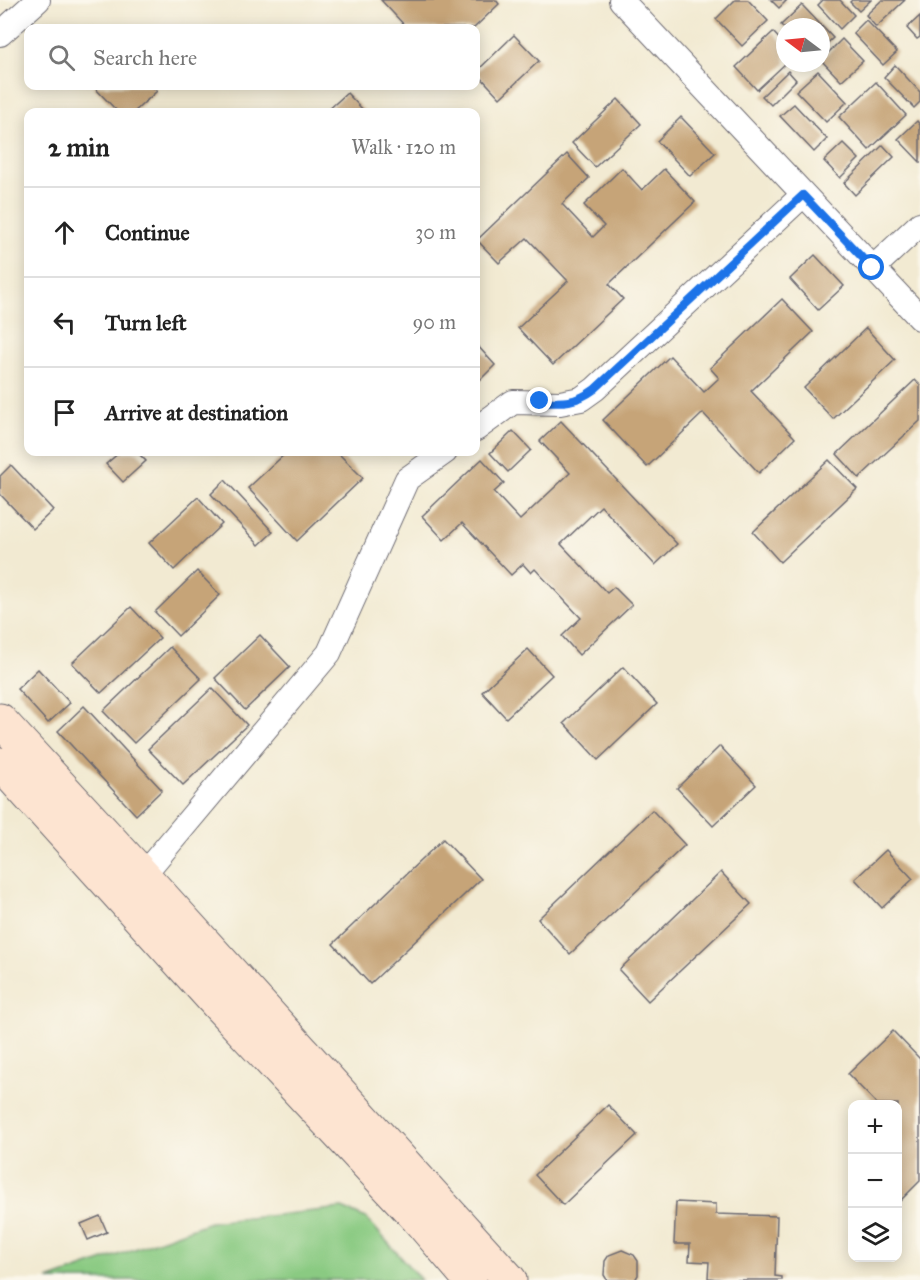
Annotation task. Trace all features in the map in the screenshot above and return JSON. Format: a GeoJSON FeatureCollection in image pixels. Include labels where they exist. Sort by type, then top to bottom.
{"type":"FeatureCollection","features":[{"type":"Feature","properties":{"kind":"main road"},"geometry":{"type":"LineString","coordinates":[[0,720],[510,1280]]}},
{"type":"Feature","properties":{"kind":"main road"},"geometry":{"type":"LineString","coordinates":[[0,764],[217,1004],[417,1218],[470,1280]]}},
{"type":"Feature","properties":{"kind":"street"},"geometry":{"type":"LineString","coordinates":[[0,34],[38,0]]}},
{"type":"Feature","properties":{"kind":"street"},"geometry":{"type":"LineString","coordinates":[[621,0],[920,318]]}},
{"type":"Feature","properties":{"kind":"street"},"geometry":{"type":"LineString","coordinates":[[480,426],[513,402],[560,403],[581,399],[588,394],[803,195]]}},
{"type":"Feature","properties":{"kind":"street"},"geometry":{"type":"LineString","coordinates":[[872,268],[920,225]]}},
{"type":"Feature","properties":{"kind":"street"},"geometry":{"type":"LineString","coordinates":[[143,875],[329,653],[406,479],[439,456]]}},
{"type":"Feature","properties":{"kind":"green space"},"geometry":{"type":"Polygon","coordinates":[[[342,1208],[366,1218],[421,1280],[48,1280],[210,1222],[342,1208]]]}},
{"type":"Feature","properties":{"kind":"building"},"geometry":{"type":"Polygon","coordinates":[[[381,0],[496,0],[499,4],[478,24],[403,24],[381,0]]]}},
{"type":"Feature","properties":{"kind":"building"},"geometry":{"type":"Polygon","coordinates":[[[735,0],[748,0],[768,21],[742,46],[716,19],[735,0]]]}},
{"type":"Feature","properties":{"kind":"building"},"geometry":{"type":"Polygon","coordinates":[[[771,0],[787,0],[779,8],[771,0]]]}},
{"type":"Feature","properties":{"kind":"building"},"geometry":{"type":"Polygon","coordinates":[[[823,0],[840,0],[854,15],[840,29],[818,5],[823,0]]]}},
{"type":"Feature","properties":{"kind":"building"},"geometry":{"type":"Polygon","coordinates":[[[852,0],[871,0],[859,11],[850,2],[852,0]]]}},
{"type":"Feature","properties":{"kind":"building"},"geometry":{"type":"Polygon","coordinates":[[[882,0],[905,0],[876,27],[866,15],[882,0]]]}},
{"type":"Feature","properties":{"kind":"building"},"geometry":{"type":"Polygon","coordinates":[[[802,5],[814,18],[788,18],[802,5]]]}},
{"type":"Feature","properties":{"kind":"building"},"geometry":{"type":"Polygon","coordinates":[[[920,16],[920,37],[917,39],[907,28],[920,16]]]}},
{"type":"Feature","properties":{"kind":"building"},"geometry":{"type":"Polygon","coordinates":[[[866,20],[897,52],[883,65],[853,33],[866,20]]]}},
{"type":"Feature","properties":{"kind":"building"},"geometry":{"type":"Polygon","coordinates":[[[773,32],[776,35],[776,72],[757,90],[736,67],[773,32]]]}},
{"type":"Feature","properties":{"kind":"building"},"geometry":{"type":"Polygon","coordinates":[[[514,35],[539,61],[500,98],[480,76],[480,68],[514,35]]]}},
{"type":"Feature","properties":{"kind":"building"},"geometry":{"type":"Polygon","coordinates":[[[842,39],[863,61],[841,81],[830,69],[830,51],[842,39]]]}},
{"type":"Feature","properties":{"kind":"building"},"geometry":{"type":"Polygon","coordinates":[[[895,65],[920,92],[920,102],[914,108],[884,77],[895,65]]]}},
{"type":"Feature","properties":{"kind":"building"},"geometry":{"type":"Polygon","coordinates":[[[787,72],[796,80],[771,105],[762,96],[787,72]]]}},
{"type":"Feature","properties":{"kind":"building"},"geometry":{"type":"Polygon","coordinates":[[[819,72],[847,102],[826,122],[796,91],[819,72]]]}},
{"type":"Feature","properties":{"kind":"building"},"geometry":{"type":"Polygon","coordinates":[[[876,82],[906,115],[869,150],[839,117],[876,82]]]}},
{"type":"Feature","properties":{"kind":"building"},"geometry":{"type":"Polygon","coordinates":[[[97,90],[157,91],[138,108],[114,108],[97,90]]]}},
{"type":"Feature","properties":{"kind":"building"},"geometry":{"type":"Polygon","coordinates":[[[347,93],[361,108],[330,108],[347,93]]]}},
{"type":"Feature","properties":{"kind":"building"},"geometry":{"type":"Polygon","coordinates":[[[618,99],[641,124],[595,167],[572,143],[618,99]]]}},
{"type":"Feature","properties":{"kind":"building"},"geometry":{"type":"Polygon","coordinates":[[[794,104],[827,139],[814,152],[780,116],[794,104]]]}},
{"type":"Feature","properties":{"kind":"building"},"geometry":{"type":"Polygon","coordinates":[[[681,117],[715,153],[690,176],[657,141],[681,117]]]}},
{"type":"Feature","properties":{"kind":"building"},"geometry":{"type":"Polygon","coordinates":[[[917,121],[920,125],[920,162],[898,139],[917,121]]]}},
{"type":"Feature","properties":{"kind":"building"},"geometry":{"type":"Polygon","coordinates":[[[843,143],[859,159],[840,178],[824,161],[843,143]]]}},
{"type":"Feature","properties":{"kind":"building"},"geometry":{"type":"Polygon","coordinates":[[[883,145],[894,157],[855,195],[844,183],[883,145]]]}},
{"type":"Feature","properties":{"kind":"building"},"geometry":{"type":"Polygon","coordinates":[[[567,154],[589,178],[562,204],[593,237],[604,226],[584,205],[622,168],[642,190],[664,169],[695,202],[609,284],[623,299],[553,365],[518,328],[568,281],[527,238],[499,263],[480,243],[480,237],[567,154]]]}},
{"type":"Feature","properties":{"kind":"building"},"geometry":{"type":"Polygon","coordinates":[[[815,255],[844,286],[818,310],[790,279],[815,255]]]}},
{"type":"Feature","properties":{"kind":"building"},"geometry":{"type":"Polygon","coordinates":[[[782,299],[813,332],[751,391],[795,438],[759,473],[703,413],[647,467],[603,420],[670,356],[704,392],[719,378],[710,368],[782,299]]]}},
{"type":"Feature","properties":{"kind":"building"},"geometry":{"type":"Polygon","coordinates":[[[866,328],[895,360],[833,419],[804,388],[866,328]]]}},
{"type":"Feature","properties":{"kind":"building"},"geometry":{"type":"Polygon","coordinates":[[[480,348],[495,365],[480,380],[480,348]]]}},
{"type":"Feature","properties":{"kind":"building"},"geometry":{"type":"Polygon","coordinates":[[[915,380],[920,385],[920,421],[859,478],[837,454],[915,380]]]}},
{"type":"Feature","properties":{"kind":"building"},"geometry":{"type":"Polygon","coordinates":[[[561,421],[677,544],[655,565],[601,506],[561,544],[607,593],[614,587],[632,605],[579,655],[562,636],[581,618],[535,569],[531,573],[523,564],[511,575],[462,523],[444,540],[422,516],[482,459],[504,483],[494,492],[520,520],[570,473],[540,441],[561,421]]]}},
{"type":"Feature","properties":{"kind":"building"},"geometry":{"type":"Polygon","coordinates":[[[513,431],[531,450],[508,472],[490,453],[513,431]]]}},
{"type":"Feature","properties":{"kind":"building"},"geometry":{"type":"Polygon","coordinates":[[[115,456],[141,456],[146,461],[123,482],[106,464],[115,456]]]}},
{"type":"Feature","properties":{"kind":"building"},"geometry":{"type":"Polygon","coordinates":[[[283,456],[341,456],[363,478],[297,541],[248,488],[283,456]]]}},
{"type":"Feature","properties":{"kind":"building"},"geometry":{"type":"Polygon","coordinates":[[[829,460],[857,489],[780,562],[753,532],[829,460]]]}},
{"type":"Feature","properties":{"kind":"building"},"geometry":{"type":"Polygon","coordinates":[[[11,465],[53,510],[33,529],[0,494],[0,476],[11,465]]]}},
{"type":"Feature","properties":{"kind":"building"},"geometry":{"type":"Polygon","coordinates":[[[225,480],[273,532],[259,545],[211,494],[225,480]]]}},
{"type":"Feature","properties":{"kind":"building"},"geometry":{"type":"Polygon","coordinates":[[[198,497],[222,524],[174,570],[149,543],[198,497]]]}},
{"type":"Feature","properties":{"kind":"building"},"geometry":{"type":"Polygon","coordinates":[[[197,571],[220,595],[178,636],[155,612],[197,571]]]}},
{"type":"Feature","properties":{"kind":"building"},"geometry":{"type":"Polygon","coordinates":[[[131,607],[160,638],[101,693],[72,663],[131,607]]]}},
{"type":"Feature","properties":{"kind":"building"},"geometry":{"type":"Polygon","coordinates":[[[260,635],[290,667],[245,710],[215,678],[260,635]]]}},
{"type":"Feature","properties":{"kind":"building"},"geometry":{"type":"Polygon","coordinates":[[[170,647],[201,679],[134,743],[103,711],[170,647]]]}},
{"type":"Feature","properties":{"kind":"building"},"geometry":{"type":"Polygon","coordinates":[[[528,649],[552,675],[506,718],[482,692],[528,649]]]}},
{"type":"Feature","properties":{"kind":"building"},"geometry":{"type":"Polygon","coordinates":[[[623,667],[657,704],[598,760],[564,723],[623,667]]]}},
{"type":"Feature","properties":{"kind":"building"},"geometry":{"type":"Polygon","coordinates":[[[38,669],[70,703],[48,723],[17,689],[38,669]]]}},
{"type":"Feature","properties":{"kind":"building"},"geometry":{"type":"Polygon","coordinates":[[[212,688],[247,725],[183,785],[148,749],[212,688]]]}},
{"type":"Feature","properties":{"kind":"building"},"geometry":{"type":"Polygon","coordinates":[[[84,706],[162,790],[136,815],[58,731],[84,706]]]}},
{"type":"Feature","properties":{"kind":"building"},"geometry":{"type":"Polygon","coordinates":[[[720,746],[756,785],[713,826],[677,788],[720,746]]]}},
{"type":"Feature","properties":{"kind":"building"},"geometry":{"type":"Polygon","coordinates":[[[652,810],[685,845],[570,954],[538,919],[652,810]]]}},
{"type":"Feature","properties":{"kind":"building"},"geometry":{"type":"Polygon","coordinates":[[[443,839],[481,879],[370,984],[333,944],[443,839]]]}},
{"type":"Feature","properties":{"kind":"building"},"geometry":{"type":"Polygon","coordinates":[[[886,850],[913,879],[882,908],[855,879],[886,850]]]}},
{"type":"Feature","properties":{"kind":"building"},"geometry":{"type":"Polygon","coordinates":[[[721,872],[751,904],[648,1001],[619,970],[721,872]]]}},
{"type":"Feature","properties":{"kind":"building"},"geometry":{"type":"Polygon","coordinates":[[[893,1031],[920,1059],[920,1181],[902,1199],[902,1100],[873,1100],[848,1074],[893,1031]]]}},
{"type":"Feature","properties":{"kind":"building"},"geometry":{"type":"Polygon","coordinates":[[[608,1105],[637,1135],[563,1205],[535,1175],[608,1105]]]}},
{"type":"Feature","properties":{"kind":"building"},"geometry":{"type":"Polygon","coordinates":[[[676,1202],[716,1204],[716,1214],[777,1216],[775,1276],[782,1277],[782,1280],[708,1278],[709,1262],[689,1261],[690,1244],[674,1244],[676,1202]]]}},
{"type":"Feature","properties":{"kind":"building"},"geometry":{"type":"Polygon","coordinates":[[[100,1216],[107,1232],[88,1240],[81,1224],[100,1216]]]}},
{"type":"Feature","properties":{"kind":"building"},"geometry":{"type":"Polygon","coordinates":[[[622,1250],[634,1255],[638,1261],[638,1275],[635,1280],[607,1280],[604,1275],[605,1261],[609,1255],[622,1250]]]}},
{"type":"Feature","properties":{"kind":"route"},"geometry":{"type":"LineString","coordinates":[[540,401],[560,403],[581,399],[595,389],[803,195],[872,268]]}}]}
